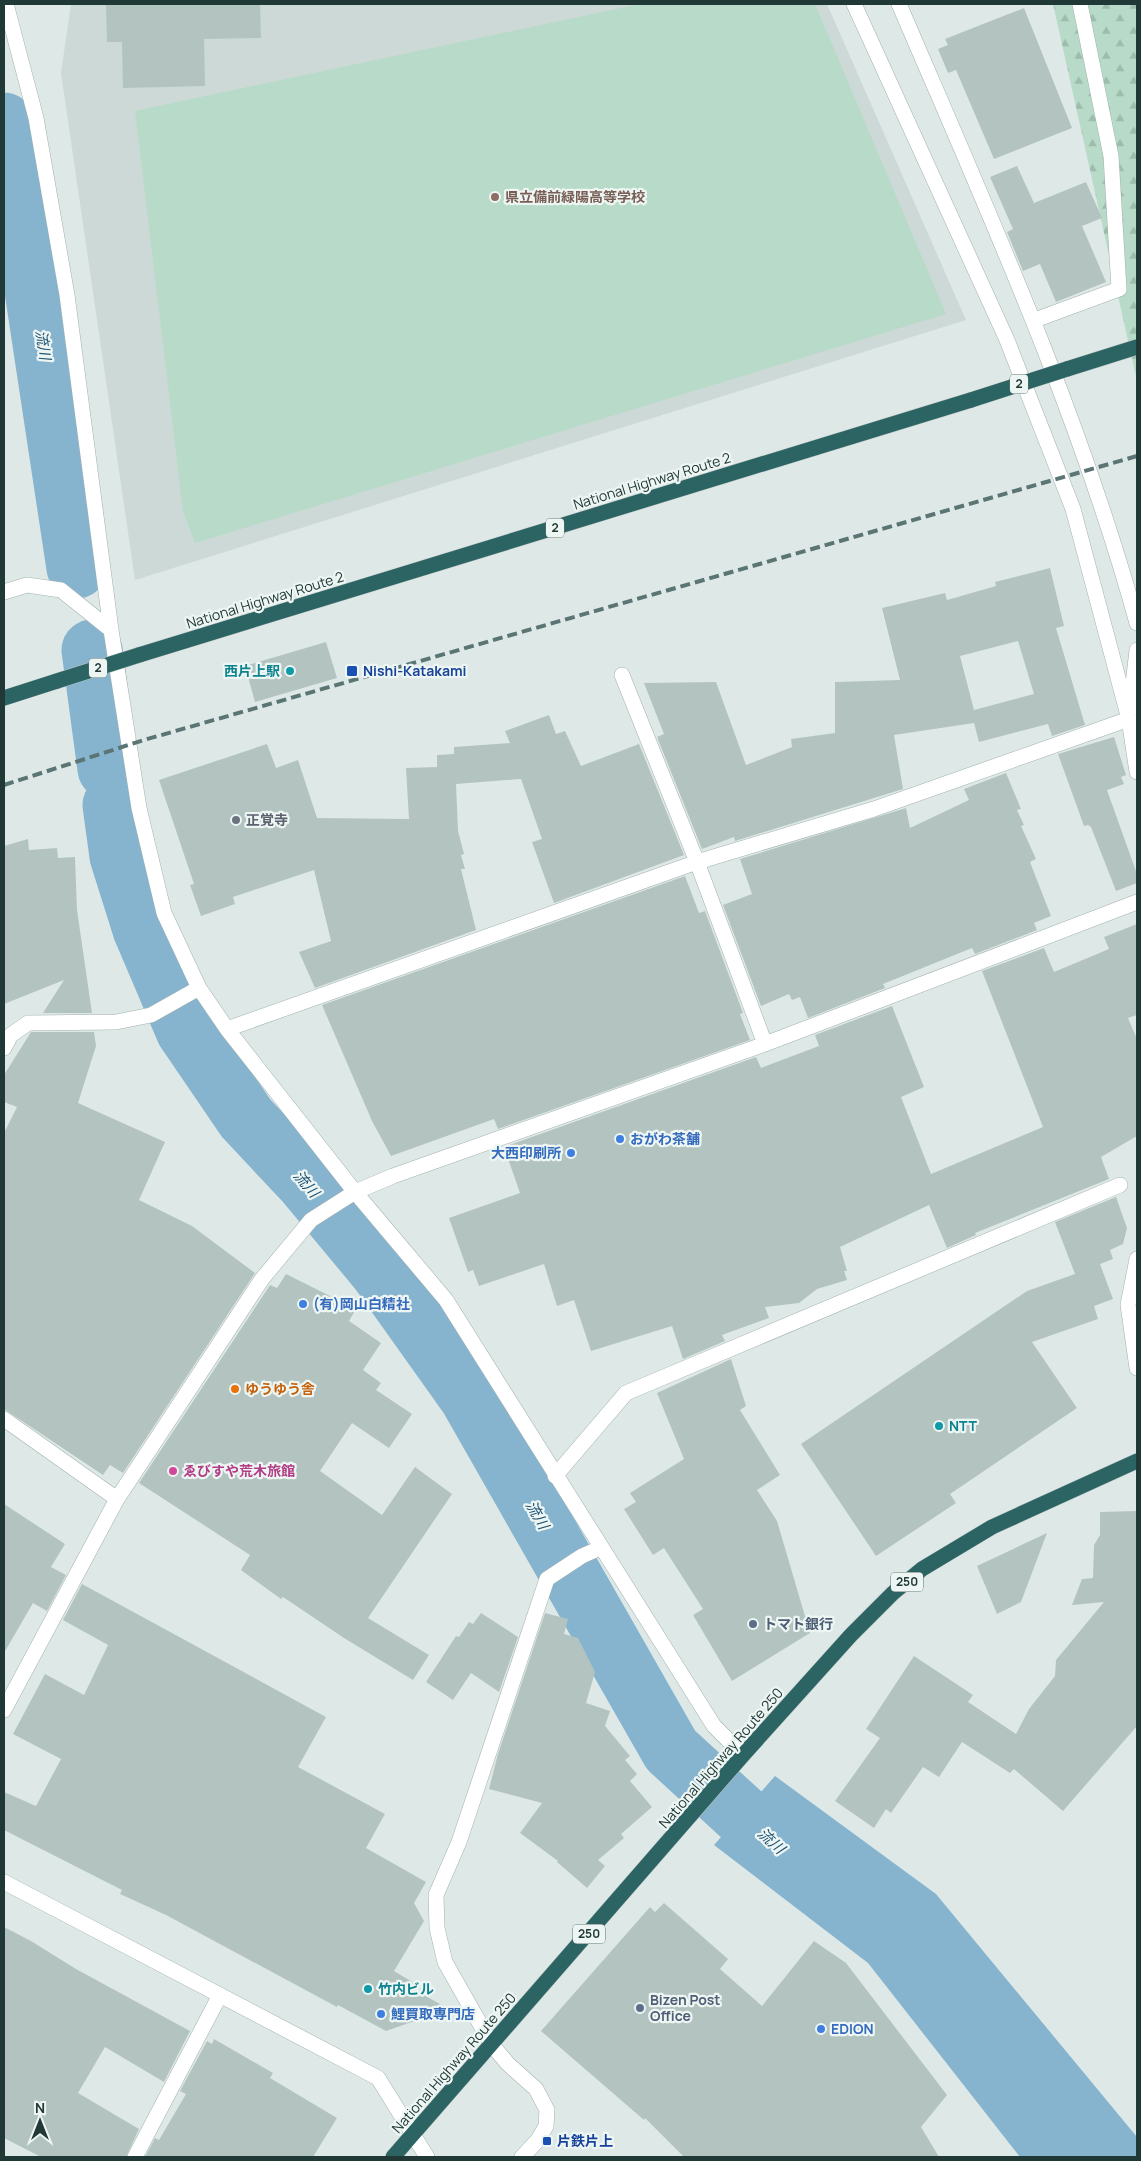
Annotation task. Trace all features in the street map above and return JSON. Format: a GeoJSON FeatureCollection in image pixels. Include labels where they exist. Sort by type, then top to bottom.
{"type":"FeatureCollection","features":[{"type":"Feature","properties":{"kind":"highway","name":"National Highway Route 2"},"geometry":{"type":"LineString","coordinates":[[4,698],[57,680],[971,400],[1137,347]]}},
{"type":"Feature","properties":{"kind":"highway","name":"National Highway Route 250"},"geometry":{"type":"LineString","coordinates":[[393,2157],[743,1755],[851,1635],[893,1593],[922,1569],[992,1527],[1137,1461]]}},
{"type":"Feature","properties":{"kind":"street"},"geometry":{"type":"LineString","coordinates":[[6,4],[36,118],[67,295],[111,630],[139,808],[164,913],[199,988],[350,1195],[446,1300],[600,1548],[714,1726],[743,1755]]}},
{"type":"Feature","properties":{"kind":"street"},"geometry":{"type":"LineString","coordinates":[[854,4],[1007,340],[1073,509],[1129,719],[1137,772]]}},
{"type":"Feature","properties":{"kind":"street"},"geometry":{"type":"LineString","coordinates":[[899,4],[1035,320],[1116,545],[1137,623]]}},
{"type":"Feature","properties":{"kind":"street"},"geometry":{"type":"LineString","coordinates":[[1035,320],[1119,288],[1111,156],[1080,4]]}},
{"type":"Feature","properties":{"kind":"street"},"geometry":{"type":"LineString","coordinates":[[4,592],[27,585],[61,590],[111,630]]}},
{"type":"Feature","properties":{"kind":"street"},"geometry":{"type":"LineString","coordinates":[[1129,719],[1137,650]]}},
{"type":"Feature","properties":{"kind":"street"},"geometry":{"type":"LineString","coordinates":[[622,676],[698,862],[765,1044]]}},
{"type":"Feature","properties":{"kind":"street"},"geometry":{"type":"LineString","coordinates":[[227,1028],[698,862],[874,810],[1129,719]]}},
{"type":"Feature","properties":{"kind":"street"},"geometry":{"type":"LineString","coordinates":[[4,1710],[8,1694],[117,1499],[262,1279],[311,1220],[350,1195],[392,1176],[765,1044],[1137,902]]}},
{"type":"Feature","properties":{"kind":"street"},"geometry":{"type":"LineString","coordinates":[[4,1048],[11,1035],[28,1023],[116,1022],[157,1012],[185,998],[199,988]]}},
{"type":"Feature","properties":{"kind":"street"},"geometry":{"type":"LineString","coordinates":[[555,1476],[626,1394],[1120,1185]]}},
{"type":"Feature","properties":{"kind":"street"},"geometry":{"type":"LineString","coordinates":[[1137,1259],[1128,1305],[1137,1368]]}},
{"type":"Feature","properties":{"kind":"street"},"geometry":{"type":"LineString","coordinates":[[4,1419],[117,1499]]}},
{"type":"Feature","properties":{"kind":"street"},"geometry":{"type":"LineString","coordinates":[[525,2156],[546,2126],[547,2110],[536,2089],[508,2064],[492,2045],[445,1962],[437,1928],[436,1895],[460,1842],[547,1579],[582,1556],[600,1548]]}},
{"type":"Feature","properties":{"kind":"street"},"geometry":{"type":"LineString","coordinates":[[4,1882],[378,2078],[427,2157]]}},
{"type":"Feature","properties":{"kind":"street"},"geometry":{"type":"LineString","coordinates":[[135,2157],[220,1996]]}},
{"type":"Feature","properties":{"kind":"shaded area","name":"県立備前緑陽高等学校"},"geometry":{"type":"Polygon","coordinates":[[[71,4],[827,4],[966,320],[135,580],[61,73],[71,4]]]}},
{"type":"Feature","properties":{"kind":"green space","name":"県立備前緑陽高等学校"},"geometry":{"type":"Polygon","coordinates":[[[640,4],[815,4],[946,314],[195,543],[183,511],[135,111],[640,4]]]}},
{"type":"Feature","properties":{"kind":"green space"},"geometry":{"type":"Polygon","coordinates":[[[1053,4],[1137,4],[1137,381],[1053,4]]]}},
{"type":"Feature","properties":{"kind":"water"},"geometry":{"type":"Polygon","coordinates":[[[775,1776],[936,1894],[1137,2137],[1137,2157],[1020,2157],[868,1963],[714,1845],[775,1776]]]}},
{"type":"Feature","properties":{"kind":"building"},"geometry":{"type":"Polygon","coordinates":[[[260,4],[261,38],[204,39],[205,86],[123,88],[122,42],[107,42],[106,5],[260,4]]]}},
{"type":"Feature","properties":{"kind":"building"},"geometry":{"type":"Polygon","coordinates":[[[1024,8],[1072,128],[994,159],[956,70],[948,73],[938,49],[948,45],[945,39],[1024,8]]]}},
{"type":"Feature","properties":{"kind":"building"},"geometry":{"type":"Polygon","coordinates":[[[1017,166],[1034,203],[1086,182],[1102,218],[1082,226],[1106,282],[1056,302],[1040,264],[1023,271],[1007,232],[1013,229],[990,177],[1017,166]]]}},
{"type":"Feature","properties":{"kind":"building"},"geometry":{"type":"Polygon","coordinates":[[[1050,568],[1064,626],[1056,628],[1085,725],[1052,736],[1048,724],[979,742],[974,723],[894,735],[903,789],[735,841],[734,837],[702,849],[657,737],[664,734],[644,683],[716,682],[746,765],[792,747],[791,739],[835,733],[835,682],[900,680],[882,608],[945,593],[947,600],[996,586],[995,582],[1050,568]],[[1018,641],[960,656],[974,710],[1034,694],[1018,641]]]}},
{"type":"Feature","properties":{"kind":"building","name":"西片上駅"},"geometry":{"type":"Polygon","coordinates":[[[326,642],[337,678],[255,702],[245,666],[326,642]]]}},
{"type":"Feature","properties":{"kind":"building"},"geometry":{"type":"Polygon","coordinates":[[[549,715],[556,734],[565,731],[581,766],[639,744],[684,855],[554,903],[532,842],[542,839],[521,779],[456,784],[458,831],[464,854],[461,855],[465,869],[461,869],[476,930],[315,988],[299,952],[331,941],[314,870],[233,897],[235,904],[201,916],[190,885],[194,884],[159,780],[267,744],[276,768],[298,760],[317,818],[409,819],[406,768],[437,767],[437,755],[454,754],[454,747],[510,743],[505,731],[549,715]]]}},
{"type":"Feature","properties":{"kind":"building"},"geometry":{"type":"Polygon","coordinates":[[[1114,737],[1126,775],[1121,777],[1124,784],[1107,790],[1137,874],[1137,883],[1116,891],[1091,827],[1088,825],[1084,826],[1058,754],[1114,737]]]}},
{"type":"Feature","properties":{"kind":"building"},"geometry":{"type":"Polygon","coordinates":[[[1006,773],[1021,809],[1017,810],[1024,825],[1021,826],[1036,859],[1030,862],[1051,916],[1034,923],[1037,930],[975,954],[972,948],[883,984],[885,988],[808,1018],[800,997],[792,1000],[789,994],[761,1006],[723,905],[752,894],[740,859],[906,808],[910,828],[969,800],[964,789],[1006,773]]]}},
{"type":"Feature","properties":{"kind":"building"},"geometry":{"type":"Polygon","coordinates":[[[28,839],[29,850],[57,848],[58,858],[75,857],[77,910],[92,1013],[43,1013],[64,980],[4,1004],[4,846],[28,839]]]}},
{"type":"Feature","properties":{"kind":"building"},"geometry":{"type":"Polygon","coordinates":[[[685,876],[699,913],[705,911],[743,1013],[740,1014],[750,1040],[498,1129],[494,1119],[391,1156],[372,1121],[322,1005],[685,876]]]}},
{"type":"Feature","properties":{"kind":"building"},"geometry":{"type":"Polygon","coordinates":[[[1137,924],[1137,1015],[1128,1018],[1137,1039],[1137,1136],[1101,1157],[1109,1179],[975,1233],[976,1235],[947,1248],[929,1205],[840,1247],[847,1271],[844,1271],[847,1280],[817,1289],[799,1303],[765,1307],[769,1318],[722,1335],[725,1341],[683,1359],[672,1326],[591,1351],[574,1300],[557,1306],[544,1264],[479,1286],[473,1270],[468,1272],[449,1218],[520,1193],[504,1147],[756,1057],[761,1068],[819,1046],[815,1035],[892,1006],[924,1087],[901,1097],[931,1174],[1043,1127],[982,971],[1044,948],[1054,972],[1109,949],[1104,937],[1137,924]]]}},
{"type":"Feature","properties":{"kind":"building"},"geometry":{"type":"Polygon","coordinates":[[[31,1032],[94,1032],[96,1046],[78,1103],[165,1142],[139,1200],[192,1226],[255,1273],[123,1473],[110,1465],[103,1475],[4,1409],[4,1133],[17,1107],[4,1102],[4,1075],[31,1032]]]}},
{"type":"Feature","properties":{"kind":"building","name":"NTT"},"geometry":{"type":"Polygon","coordinates":[[[1116,1197],[1127,1228],[1123,1244],[1110,1250],[1113,1259],[1100,1264],[1113,1299],[1094,1306],[1098,1319],[1032,1342],[1077,1408],[950,1494],[956,1503],[876,1556],[801,1444],[1027,1291],[1075,1274],[1055,1222],[1116,1197]]]}},
{"type":"Feature","properties":{"kind":"building"},"geometry":{"type":"Polygon","coordinates":[[[286,1274],[356,1309],[349,1321],[381,1343],[363,1370],[381,1383],[376,1390],[412,1414],[389,1448],[352,1423],[320,1471],[382,1515],[415,1467],[452,1494],[368,1618],[429,1655],[413,1680],[344,1638],[283,1597],[281,1599],[241,1570],[250,1555],[139,1483],[270,1285],[277,1288],[286,1274]]]}},
{"type":"Feature","properties":{"kind":"building"},"geometry":{"type":"Polygon","coordinates":[[[731,1359],[746,1406],[740,1410],[780,1475],[757,1490],[777,1521],[810,1633],[732,1681],[693,1615],[703,1609],[664,1548],[653,1555],[624,1509],[636,1502],[630,1493],[684,1459],[657,1393],[731,1359]]]}},
{"type":"Feature","properties":{"kind":"building"},"geometry":{"type":"Polygon","coordinates":[[[4,1504],[65,1544],[51,1567],[66,1575],[47,1611],[33,1603],[4,1653],[4,1504]]]}},
{"type":"Feature","properties":{"kind":"building"},"geometry":{"type":"Polygon","coordinates":[[[1137,1511],[1137,1726],[1063,1811],[1014,1769],[1010,1773],[962,1742],[939,1777],[923,1767],[891,1813],[886,1809],[874,1828],[835,1801],[880,1738],[866,1729],[914,1656],[973,1695],[968,1702],[1016,1734],[1029,1709],[1055,1676],[1056,1660],[1104,1602],[1072,1605],[1082,1579],[1093,1578],[1094,1545],[1100,1535],[1100,1512],[1137,1511]]]}},
{"type":"Feature","properties":{"kind":"building"},"geometry":{"type":"Polygon","coordinates":[[[1047,1533],[1021,1602],[997,1614],[977,1566],[1047,1533]]]}},
{"type":"Feature","properties":{"kind":"building"},"geometry":{"type":"Polygon","coordinates":[[[82,1584],[326,1717],[298,1767],[385,1814],[366,1848],[426,1882],[414,1903],[424,1921],[394,1971],[414,1983],[411,1988],[449,2009],[386,2031],[338,2005],[337,2007],[166,1915],[120,1894],[122,1890],[4,1830],[4,1792],[36,1806],[61,1759],[13,1734],[45,1674],[84,1695],[108,1645],[63,1620],[82,1584]]]}},
{"type":"Feature","properties":{"kind":"building"},"geometry":{"type":"Polygon","coordinates":[[[481,1613],[518,1637],[499,1692],[471,1673],[453,1700],[426,1682],[456,1636],[459,1637],[469,1622],[473,1624],[481,1613]]]}},
{"type":"Feature","properties":{"kind":"building"},"geometry":{"type":"Polygon","coordinates":[[[545,1613],[568,1619],[564,1634],[578,1638],[595,1672],[586,1703],[610,1711],[605,1726],[630,1756],[625,1760],[637,1774],[630,1781],[652,1807],[621,1834],[624,1838],[598,1860],[605,1866],[587,1888],[558,1861],[520,1833],[542,1803],[489,1789],[498,1754],[545,1613]]]}},
{"type":"Feature","properties":{"kind":"building"},"geometry":{"type":"Polygon","coordinates":[[[664,1903],[728,1959],[720,1969],[762,2006],[814,1941],[846,1963],[947,2095],[921,2127],[939,2157],[684,2157],[645,2118],[644,2120],[541,2031],[650,1907],[655,1912],[664,1903]]]}},
{"type":"Feature","properties":{"kind":"building"},"geometry":{"type":"Polygon","coordinates":[[[4,1927],[31,1941],[76,1969],[190,2031],[164,2082],[105,2047],[78,2093],[139,2129],[126,2157],[41,2157],[4,2138],[4,1927]]]}},
{"type":"Feature","properties":{"kind":"building"},"geometry":{"type":"Polygon","coordinates":[[[214,2039],[273,2073],[270,2078],[337,2118],[313,2157],[145,2157],[155,2138],[159,2140],[186,2094],[180,2091],[207,2041],[212,2044],[214,2039]]]}},
{"type":"Feature","properties":{"kind":"waterway","name":"流川"},"geometry":{"type":"LineString","coordinates":[[4,123],[18,178],[77,568]]}},
{"type":"Feature","properties":{"kind":"waterway"},"geometry":{"type":"LineString","coordinates":[[92,650],[108,769]]}},
{"type":"Feature","properties":{"kind":"waterway","name":"流川"},"geometry":{"type":"LineString","coordinates":[[113,805],[120,856],[143,929],[186,1030],[246,1118],[306,1182],[380,1271],[469,1396],[671,1750],[803,1871]]}},
{"type":"Feature","properties":{"kind":"railway"},"geometry":{"type":"LineString","coordinates":[[4,785],[144,740],[1137,456]]}},
{"type":"Feature","properties":{"kind":"place","name":"県立備前緑陽高等学校"},"geometry":{"type":"Point","coordinates":[495,197]}},
{"type":"Feature","properties":{"kind":"place","name":"西片上駅"},"geometry":{"type":"Point","coordinates":[290,671]}},
{"type":"Feature","properties":{"kind":"place","name":"Nishi-Katakami"},"geometry":{"type":"Point","coordinates":[352,671]}},
{"type":"Feature","properties":{"kind":"place","name":"正覚寺"},"geometry":{"type":"Point","coordinates":[236,820]}},
{"type":"Feature","properties":{"kind":"place","name":"おがわ茶舗"},"geometry":{"type":"Point","coordinates":[620,1139]}},
{"type":"Feature","properties":{"kind":"place","name":"大西印刷所"},"geometry":{"type":"Point","coordinates":[571,1153]}},
{"type":"Feature","properties":{"kind":"place","name":"(有)岡山白精社"},"geometry":{"type":"Point","coordinates":[303,1304]}},
{"type":"Feature","properties":{"kind":"place","name":"ゆうゆう舎"},"geometry":{"type":"Point","coordinates":[235,1389]}},
{"type":"Feature","properties":{"kind":"place","name":"NTT"},"geometry":{"type":"Point","coordinates":[939,1426]}},
{"type":"Feature","properties":{"kind":"place","name":"ゑびすや荒木旅館"},"geometry":{"type":"Point","coordinates":[173,1471]}},
{"type":"Feature","properties":{"kind":"place","name":"トマト銀行"},"geometry":{"type":"Point","coordinates":[753,1624]}},
{"type":"Feature","properties":{"kind":"place","name":"竹内ビル"},"geometry":{"type":"Point","coordinates":[368,1989]}},
{"type":"Feature","properties":{"kind":"place","name":"Bizen Post Office"},"geometry":{"type":"Point","coordinates":[640,2008]}},
{"type":"Feature","properties":{"kind":"place","name":"鯉買取専門店"},"geometry":{"type":"Point","coordinates":[381,2014]}},
{"type":"Feature","properties":{"kind":"place","name":"EDION"},"geometry":{"type":"Point","coordinates":[821,2029]}},
{"type":"Feature","properties":{"kind":"place","name":"片鉄片上"},"geometry":{"type":"Point","coordinates":[547,2141]}}]}
